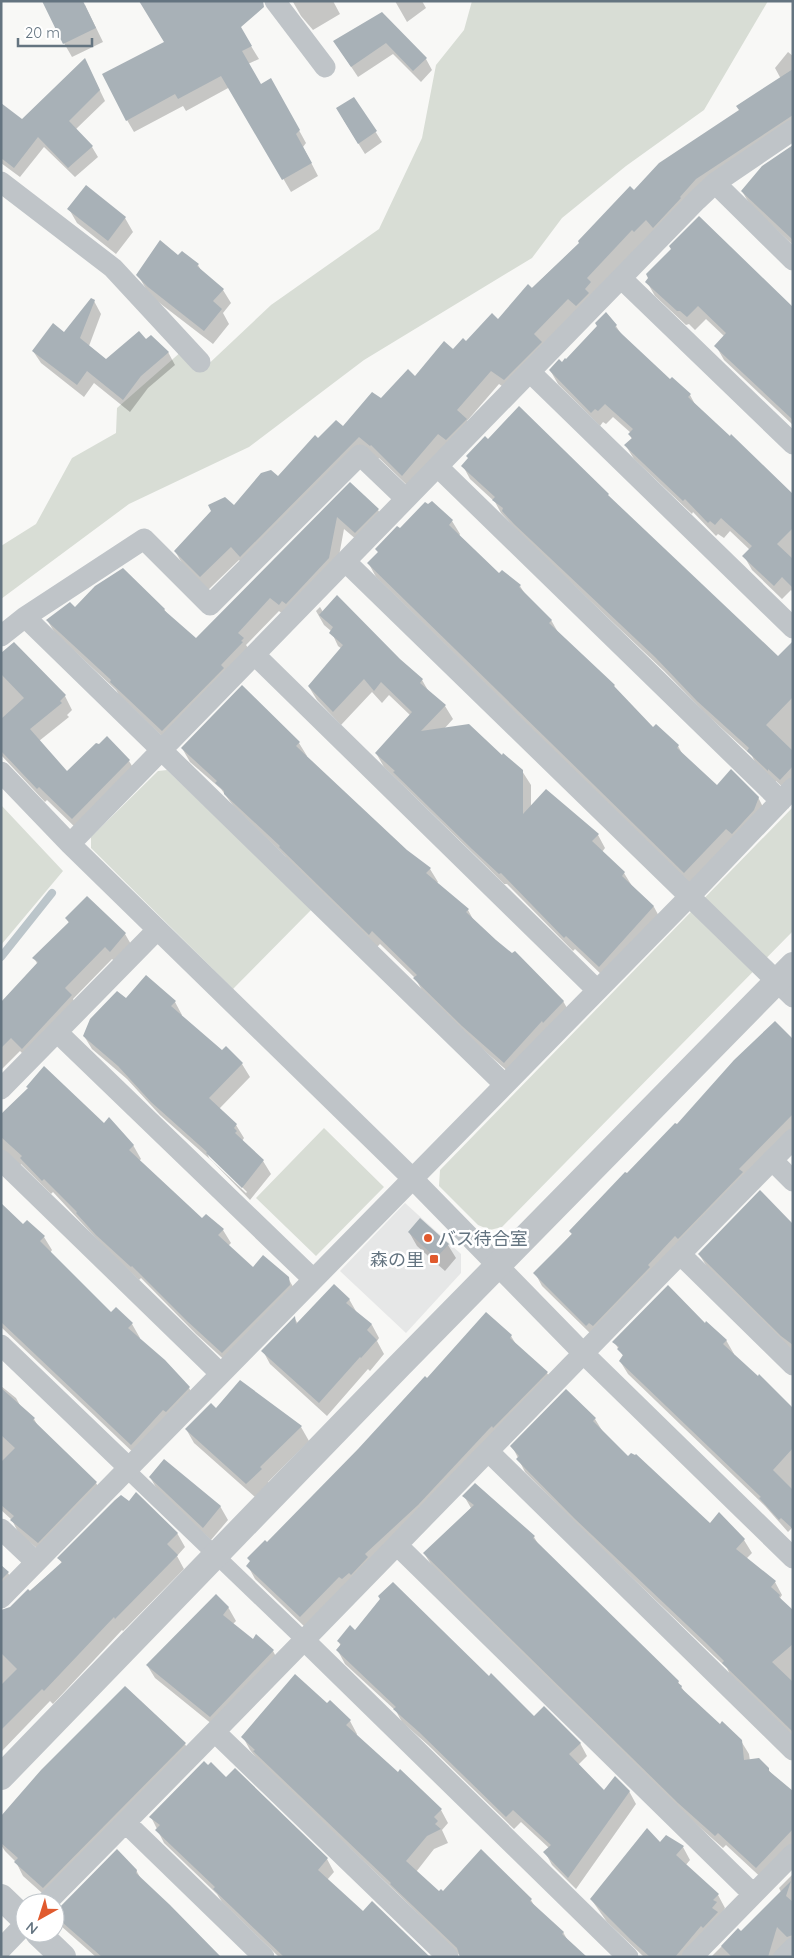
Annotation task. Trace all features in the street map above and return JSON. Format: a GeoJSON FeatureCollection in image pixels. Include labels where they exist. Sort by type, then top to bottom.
{"type":"FeatureCollection","features":[{"type":"Feature","properties":{"kind":"street"},"geometry":{"type":"LineString","coordinates":[[275,1],[325,67]]}},
{"type":"Feature","properties":{"kind":"street"},"geometry":{"type":"LineString","coordinates":[[70,844],[715,183],[793,130]]}},
{"type":"Feature","properties":{"kind":"street"},"geometry":{"type":"LineString","coordinates":[[1,182],[112,268],[200,362]]}},
{"type":"Feature","properties":{"kind":"street"},"geometry":{"type":"LineString","coordinates":[[715,183],[793,260]]}},
{"type":"Feature","properties":{"kind":"street"},"geometry":{"type":"LineString","coordinates":[[622,278],[793,444]]}},
{"type":"Feature","properties":{"kind":"street"},"geometry":{"type":"LineString","coordinates":[[530,372],[793,628]]}},
{"type":"Feature","properties":{"kind":"street"},"geometry":{"type":"LineString","coordinates":[[1,636],[25,617],[144,539],[210,605],[360,455],[406,499]]}},
{"type":"Feature","properties":{"kind":"street"},"geometry":{"type":"LineString","coordinates":[[1,1598],[690,896],[787,794],[438,467]]}},
{"type":"Feature","properties":{"kind":"street"},"geometry":{"type":"LineString","coordinates":[[1,1777],[399,1366],[787,981],[690,896],[346,562]]}},
{"type":"Feature","properties":{"kind":"street"},"geometry":{"type":"LineString","coordinates":[[25,617],[504,1084]]}},
{"type":"Feature","properties":{"kind":"street"},"geometry":{"type":"LineString","coordinates":[[256,655],[597,990]]}},
{"type":"Feature","properties":{"kind":"street"},"geometry":{"type":"LineString","coordinates":[[1,772],[70,844],[412,1178],[583,1353],[793,1558]]}},
{"type":"Feature","properties":{"kind":"street"},"geometry":{"type":"LineString","coordinates":[[1,1089],[157,930]]}},
{"type":"Feature","properties":{"kind":"street"},"geometry":{"type":"LineString","coordinates":[[57,1032],[313,1280]]}},
{"type":"Feature","properties":{"kind":"street"},"geometry":{"type":"LineString","coordinates":[[56,1893],[793,1139]]}},
{"type":"Feature","properties":{"kind":"street"},"geometry":{"type":"LineString","coordinates":[[1,1160],[221,1374]]}},
{"type":"Feature","properties":{"kind":"street"},"geometry":{"type":"LineString","coordinates":[[772,1160],[793,1181]]}},
{"type":"Feature","properties":{"kind":"street"},"geometry":{"type":"LineString","coordinates":[[680,1254],[793,1364]]}},
{"type":"Feature","properties":{"kind":"street"},"geometry":{"type":"LineString","coordinates":[[1,1345],[628,1957]]}},
{"type":"Feature","properties":{"kind":"street"},"geometry":{"type":"LineString","coordinates":[[488,1452],[793,1750]]}},
{"type":"Feature","properties":{"kind":"street"},"geometry":{"type":"LineString","coordinates":[[1,1529],[36,1562]]}},
{"type":"Feature","properties":{"kind":"street"},"geometry":{"type":"LineString","coordinates":[[397,1545],[753,1894]]}},
{"type":"Feature","properties":{"kind":"street"},"geometry":{"type":"LineString","coordinates":[[214,1732],[448,1957]]}},
{"type":"Feature","properties":{"kind":"street"},"geometry":{"type":"LineString","coordinates":[[126,1822],[264,1957]]}},
{"type":"Feature","properties":{"kind":"street"},"geometry":{"type":"LineString","coordinates":[[692,1957],[793,1854]]}},
{"type":"Feature","properties":{"kind":"street"},"geometry":{"type":"LineString","coordinates":[[1,1897],[15,1910]]}},
{"type":"Feature","properties":{"kind":"street"},"geometry":{"type":"LineString","coordinates":[[1,1949],[15,1934]]}},
{"type":"Feature","properties":{"kind":"street"},"geometry":{"type":"LineString","coordinates":[[48,1943],[63,1957]]}},
{"type":"Feature","properties":{"kind":"street"},"geometry":{"type":"LineString","coordinates":[[781,1957],[793,1945]]}},
{"type":"Feature","properties":{"kind":"shaded area"},"geometry":{"type":"Polygon","coordinates":[[[472,1],[768,1],[704,110],[626,166],[562,218],[532,258],[364,360],[249,447],[129,504],[1,599],[1,546],[36,524],[72,458],[116,433],[117,408],[182,351],[201,371],[271,305],[379,229],[422,138],[436,65],[464,30],[472,1]]]}},
{"type":"Feature","properties":{"kind":"shaded area"},"geometry":{"type":"Polygon","coordinates":[[[167,770],[312,909],[233,989],[91,848],[91,837],[158,771],[167,770]]]}},
{"type":"Feature","properties":{"kind":"shaded area"},"geometry":{"type":"Polygon","coordinates":[[[1,805],[63,871],[1,945],[1,805]]]}},
{"type":"Feature","properties":{"kind":"shaded area"},"geometry":{"type":"Polygon","coordinates":[[[793,807],[793,931],[502,1227],[490,1230],[478,1225],[439,1186],[440,1170],[793,807]]]}},
{"type":"Feature","properties":{"kind":"shaded area"},"geometry":{"type":"Polygon","coordinates":[[[324,1128],[384,1187],[316,1256],[256,1198],[324,1128]]]}},
{"type":"Feature","properties":{"kind":"shaded area"},"geometry":{"type":"Polygon","coordinates":[[[405,1203],[461,1254],[461,1273],[406,1333],[340,1271],[405,1203]]]}},
{"type":"Feature","properties":{"kind":"building"},"geometry":{"type":"Polygon","coordinates":[[[42,1],[83,1],[96,28],[63,44],[42,1]]]}},
{"type":"Feature","properties":{"kind":"building"},"geometry":{"type":"Polygon","coordinates":[[[139,1],[263,1],[264,7],[241,27],[252,46],[242,51],[261,84],[271,78],[300,130],[296,134],[312,163],[282,180],[221,76],[178,99],[175,94],[126,121],[102,74],[164,42],[139,1]]]}},
{"type":"Feature","properties":{"kind":"building"},"geometry":{"type":"Polygon","coordinates":[[[382,12],[427,58],[413,71],[386,43],[351,67],[333,41],[382,12]]]}},
{"type":"Feature","properties":{"kind":"building"},"geometry":{"type":"Polygon","coordinates":[[[85,58],[100,90],[69,121],[93,146],[68,168],[38,137],[14,168],[1,158],[1,103],[22,119],[85,58]]]}},
{"type":"Feature","properties":{"kind":"building"},"geometry":{"type":"Polygon","coordinates":[[[793,69],[793,115],[696,179],[653,228],[646,220],[634,232],[632,230],[587,278],[591,282],[585,289],[589,293],[576,306],[568,299],[534,334],[542,342],[504,380],[491,371],[457,410],[467,419],[446,440],[438,434],[402,476],[371,445],[359,437],[240,557],[231,547],[200,577],[174,551],[211,511],[208,505],[225,497],[234,505],[261,473],[271,470],[278,476],[315,435],[318,438],[336,420],[343,426],[372,392],[381,398],[408,369],[415,376],[444,341],[453,349],[463,338],[466,341],[492,313],[498,319],[528,284],[532,288],[579,243],[578,241],[630,186],[634,190],[659,163],[739,110],[736,106],[793,69]]]}},
{"type":"Feature","properties":{"kind":"building"},"geometry":{"type":"Polygon","coordinates":[[[354,97],[377,131],[358,144],[336,108],[354,97]]]}},
{"type":"Feature","properties":{"kind":"building"},"geometry":{"type":"Polygon","coordinates":[[[793,145],[793,240],[741,191],[762,166],[793,145]]]}},
{"type":"Feature","properties":{"kind":"building"},"geometry":{"type":"Polygon","coordinates":[[[86,185],[126,217],[108,241],[67,209],[86,185]]]}},
{"type":"Feature","properties":{"kind":"building"},"geometry":{"type":"Polygon","coordinates":[[[699,216],[793,307],[793,420],[714,346],[726,333],[698,306],[687,317],[680,311],[677,311],[645,282],[648,278],[646,274],[671,249],[669,246],[699,216]]]}},
{"type":"Feature","properties":{"kind":"building"},"geometry":{"type":"Polygon","coordinates":[[[160,240],[178,255],[182,251],[199,264],[197,266],[224,289],[213,301],[222,309],[204,331],[148,287],[136,275],[160,240]]]}},
{"type":"Feature","properties":{"kind":"building"},"geometry":{"type":"Polygon","coordinates":[[[91,298],[95,300],[80,338],[106,359],[139,331],[146,339],[151,335],[169,352],[141,376],[123,400],[87,371],[77,385],[32,351],[53,323],[64,332],[91,298]]]}},
{"type":"Feature","properties":{"kind":"building"},"geometry":{"type":"Polygon","coordinates":[[[606,312],[617,325],[615,327],[623,335],[670,379],[672,377],[691,394],[688,397],[730,436],[731,434],[793,494],[793,528],[777,544],[793,559],[793,588],[782,577],[774,586],[742,556],[752,546],[721,518],[715,525],[710,521],[708,523],[685,499],[683,501],[624,445],[632,438],[628,434],[633,429],[605,404],[598,411],[595,409],[591,413],[549,370],[559,359],[562,362],[566,359],[597,326],[595,323],[606,312]]]}},
{"type":"Feature","properties":{"kind":"building"},"geometry":{"type":"Polygon","coordinates":[[[519,406],[608,495],[778,656],[793,641],[793,697],[766,725],[793,751],[793,766],[780,780],[747,751],[749,748],[697,701],[655,657],[514,524],[502,511],[503,508],[492,500],[495,497],[461,466],[468,458],[466,456],[485,436],[488,439],[519,406]]]}},
{"type":"Feature","properties":{"kind":"building"},"geometry":{"type":"Polygon","coordinates":[[[350,482],[379,509],[355,533],[337,517],[329,558],[286,604],[282,601],[279,605],[270,598],[238,633],[244,638],[241,641],[243,642],[221,665],[224,668],[162,731],[110,682],[111,680],[46,620],[70,602],[75,607],[95,586],[123,568],[164,610],[196,638],[350,482]]]}},
{"type":"Feature","properties":{"kind":"building"},"geometry":{"type":"Polygon","coordinates":[[[432,501],[453,520],[449,525],[499,573],[502,570],[521,585],[519,587],[552,620],[549,623],[615,685],[653,727],[656,724],[679,745],[677,748],[717,785],[731,769],[759,797],[754,810],[732,834],[726,829],[684,873],[367,563],[378,552],[375,549],[397,526],[400,528],[425,502],[428,504],[432,501]]]}},
{"type":"Feature","properties":{"kind":"building"},"geometry":{"type":"Polygon","coordinates":[[[337,595],[400,659],[423,679],[420,683],[446,705],[421,731],[469,724],[502,755],[503,753],[523,770],[523,814],[546,789],[599,834],[592,841],[625,872],[622,876],[654,906],[599,967],[566,936],[564,938],[501,873],[499,874],[472,849],[375,753],[412,712],[381,682],[374,691],[364,679],[333,712],[308,686],[343,645],[329,633],[333,627],[319,615],[337,595]]]}},
{"type":"Feature","properties":{"kind":"building"},"geometry":{"type":"Polygon","coordinates":[[[14,642],[66,695],[60,701],[62,703],[30,729],[67,771],[96,743],[99,744],[107,736],[130,760],[72,819],[39,787],[37,789],[1,751],[1,719],[24,698],[1,674],[1,653],[14,642]]]}},
{"type":"Feature","properties":{"kind":"building"},"geometry":{"type":"Polygon","coordinates":[[[242,685],[300,742],[296,746],[407,850],[431,868],[426,873],[469,909],[466,912],[496,940],[512,953],[515,951],[564,1001],[543,1023],[542,1021],[504,1063],[462,1026],[413,978],[417,975],[372,931],[369,935],[280,846],[224,794],[224,791],[215,783],[217,781],[181,748],[242,685]]]}},
{"type":"Feature","properties":{"kind":"building"},"geometry":{"type":"Polygon","coordinates":[[[87,896],[126,933],[110,952],[105,947],[65,988],[72,995],[22,1049],[11,1038],[1,1048],[1,1002],[38,962],[32,958],[69,922],[65,918],[87,896]]]}},
{"type":"Feature","properties":{"kind":"building"},"geometry":{"type":"Polygon","coordinates":[[[146,975],[176,1001],[171,1006],[222,1050],[226,1046],[243,1063],[209,1098],[237,1124],[234,1128],[237,1131],[235,1133],[264,1160],[242,1188],[207,1152],[151,1102],[118,1066],[83,1036],[90,1019],[117,991],[126,998],[146,975]]]}},
{"type":"Feature","properties":{"kind":"building"},"geometry":{"type":"Polygon","coordinates":[[[775,1021],[793,1039],[793,1114],[739,1169],[743,1172],[678,1239],[675,1236],[648,1265],[650,1267],[593,1326],[589,1323],[586,1326],[533,1273],[572,1234],[569,1231],[625,1172],[627,1173],[675,1123],[677,1124],[734,1060],[775,1021]]]}},
{"type":"Feature","properties":{"kind":"building"},"geometry":{"type":"Polygon","coordinates":[[[44,1066],[104,1123],[109,1117],[134,1145],[129,1150],[202,1218],[206,1214],[224,1229],[218,1235],[253,1267],[263,1255],[289,1277],[290,1285],[222,1353],[132,1266],[96,1235],[77,1212],[44,1179],[42,1181],[20,1158],[22,1156],[1,1137],[1,1114],[28,1088],[26,1087],[44,1066]]]}},
{"type":"Feature","properties":{"kind":"building"},"geometry":{"type":"Polygon","coordinates":[[[760,1190],[793,1224],[793,1345],[781,1336],[698,1254],[760,1190]]]}},
{"type":"Feature","properties":{"kind":"building"},"geometry":{"type":"Polygon","coordinates":[[[1,1203],[23,1224],[27,1220],[45,1236],[40,1241],[111,1312],[116,1307],[133,1323],[128,1328],[165,1360],[190,1387],[166,1412],[163,1410],[131,1445],[1,1322],[1,1203]]]}},
{"type":"Feature","properties":{"kind":"building","name":"バス待合室"},"geometry":{"type":"Polygon","coordinates":[[[420,1218],[449,1244],[436,1258],[408,1232],[420,1218]]]}},
{"type":"Feature","properties":{"kind":"building"},"geometry":{"type":"Polygon","coordinates":[[[334,1284],[350,1299],[346,1303],[372,1324],[367,1330],[377,1340],[319,1403],[261,1351],[295,1316],[296,1324],[334,1284]]]}},
{"type":"Feature","properties":{"kind":"building"},"geometry":{"type":"Polygon","coordinates":[[[668,1285],[705,1323],[706,1321],[727,1340],[723,1344],[758,1376],[759,1374],[793,1408],[793,1448],[773,1470],[793,1490],[793,1529],[781,1518],[779,1520],[759,1498],[761,1497],[619,1361],[623,1355],[617,1349],[619,1347],[612,1342],[668,1285]]]}},
{"type":"Feature","properties":{"kind":"building"},"geometry":{"type":"Polygon","coordinates":[[[486,1312],[512,1335],[510,1338],[548,1372],[493,1428],[492,1426],[488,1430],[418,1505],[365,1554],[368,1557],[351,1575],[349,1573],[342,1579],[339,1577],[300,1617],[246,1566],[250,1561],[247,1558],[265,1540],[267,1542],[358,1449],[425,1376],[427,1378],[486,1312]]]}},
{"type":"Feature","properties":{"kind":"building"},"geometry":{"type":"Polygon","coordinates":[[[240,1380],[302,1426],[260,1467],[262,1469],[246,1484],[185,1429],[211,1403],[216,1408],[240,1380]]]}},
{"type":"Feature","properties":{"kind":"building"},"geometry":{"type":"Polygon","coordinates":[[[1,1388],[35,1418],[33,1420],[97,1482],[38,1543],[10,1520],[14,1516],[1,1505],[1,1462],[15,1448],[1,1435],[1,1388]]]}},
{"type":"Feature","properties":{"kind":"building"},"geometry":{"type":"Polygon","coordinates":[[[566,1389],[596,1418],[593,1421],[628,1456],[631,1453],[636,1454],[710,1523],[719,1512],[745,1539],[736,1549],[776,1581],[771,1587],[793,1610],[793,1644],[772,1662],[793,1682],[793,1732],[722,1663],[724,1661],[705,1642],[574,1518],[516,1459],[519,1456],[510,1446],[566,1389]]]}},
{"type":"Feature","properties":{"kind":"building"},"geometry":{"type":"Polygon","coordinates":[[[164,1459],[221,1506],[203,1528],[149,1477],[164,1459]]]}},
{"type":"Feature","properties":{"kind":"building"},"geometry":{"type":"Polygon","coordinates":[[[475,1483],[535,1536],[533,1538],[679,1681],[678,1683],[682,1686],[681,1688],[720,1724],[722,1721],[742,1740],[744,1760],[759,1758],[769,1768],[769,1771],[793,1791],[793,1829],[756,1868],[718,1833],[715,1836],[678,1803],[423,1553],[474,1505],[462,1496],[475,1483]]]}},
{"type":"Feature","properties":{"kind":"building"},"geometry":{"type":"Polygon","coordinates":[[[136,1492],[178,1533],[167,1544],[178,1555],[115,1619],[114,1617],[44,1691],[42,1689],[1,1730],[1,1685],[17,1669],[1,1653],[1,1610],[10,1607],[28,1589],[30,1591],[62,1562],[57,1558],[115,1500],[121,1495],[129,1501],[136,1492]]]}},
{"type":"Feature","properties":{"kind":"building"},"geometry":{"type":"Polygon","coordinates":[[[1,1565],[9,1572],[1,1580],[1,1565]]]}},
{"type":"Feature","properties":{"kind":"building"},"geometry":{"type":"Polygon","coordinates":[[[393,1582],[489,1676],[491,1673],[534,1716],[544,1706],[581,1743],[569,1754],[604,1790],[615,1776],[630,1791],[568,1878],[543,1852],[551,1845],[513,1810],[506,1817],[393,1709],[396,1707],[336,1650],[341,1644],[337,1641],[350,1625],[355,1630],[380,1599],[378,1596],[393,1582]]]}},
{"type":"Feature","properties":{"kind":"building"},"geometry":{"type":"Polygon","coordinates":[[[216,1594],[229,1607],[223,1615],[253,1639],[256,1634],[274,1650],[210,1717],[146,1665],[216,1594]]]}},
{"type":"Feature","properties":{"kind":"building"},"geometry":{"type":"Polygon","coordinates":[[[295,1674],[327,1703],[330,1700],[351,1720],[346,1725],[398,1772],[400,1769],[442,1809],[434,1817],[438,1821],[435,1824],[441,1829],[427,1836],[406,1861],[439,1891],[441,1889],[443,1891],[481,1849],[532,1899],[530,1901],[564,1932],[562,1934],[587,1957],[460,1957],[457,1948],[253,1751],[255,1750],[241,1737],[295,1674]]]}},
{"type":"Feature","properties":{"kind":"building"},"geometry":{"type":"Polygon","coordinates":[[[125,1686],[186,1743],[43,1888],[14,1862],[18,1858],[1,1843],[1,1816],[41,1770],[125,1686]]]}},
{"type":"Feature","properties":{"kind":"building"},"geometry":{"type":"Polygon","coordinates":[[[204,1761],[208,1765],[211,1762],[226,1777],[235,1768],[328,1858],[318,1870],[363,1911],[372,1901],[430,1957],[284,1957],[155,1830],[160,1825],[149,1817],[204,1761]]]}},
{"type":"Feature","properties":{"kind":"building"},"geometry":{"type":"Polygon","coordinates":[[[647,1828],[660,1842],[666,1835],[684,1846],[676,1855],[719,1894],[713,1900],[717,1902],[712,1908],[718,1912],[703,1928],[701,1926],[675,1957],[650,1957],[590,1899],[647,1828]]]}},
{"type":"Feature","properties":{"kind":"building"},"geometry":{"type":"Polygon","coordinates":[[[117,1849],[137,1870],[136,1873],[221,1957],[102,1957],[65,1925],[65,1902],[117,1849]]]}},
{"type":"Feature","properties":{"kind":"building"},"geometry":{"type":"Polygon","coordinates":[[[791,1881],[786,1896],[793,1902],[793,1935],[787,1937],[777,1927],[768,1957],[732,1957],[721,1946],[738,1928],[741,1931],[791,1881]]]}},
{"type":"Feature","properties":{"kind":"waterway"},"geometry":{"type":"LineString","coordinates":[[1,957],[52,893]]}},
{"type":"Feature","properties":{"kind":"place","name":"バス待合室"},"geometry":{"type":"Point","coordinates":[428,1238]}},
{"type":"Feature","properties":{"kind":"place","name":"森の里"},"geometry":{"type":"Point","coordinates":[434,1259]}}]}
